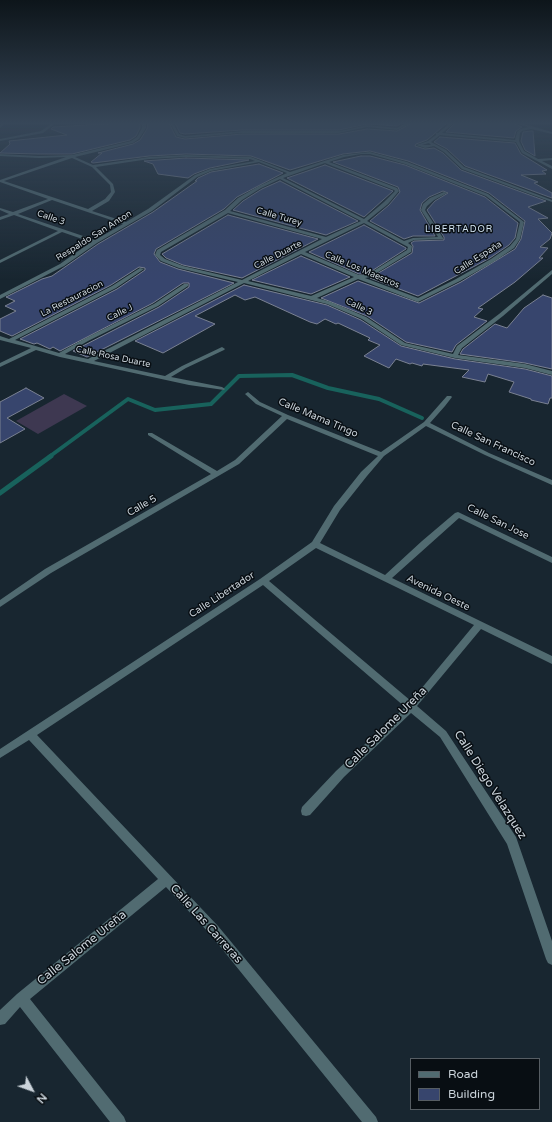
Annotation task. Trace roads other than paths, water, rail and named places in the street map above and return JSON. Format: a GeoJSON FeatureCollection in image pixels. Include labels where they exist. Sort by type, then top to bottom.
{"type":"FeatureCollection","features":[{"type":"Feature","properties":{"kind":"street"},"geometry":{"type":"LineString","coordinates":[[0,181],[16,175]]}},
{"type":"Feature","properties":{"kind":"street"},"geometry":{"type":"LineString","coordinates":[[89,211],[107,200],[113,192],[112,185],[102,175]]}},
{"type":"Feature","properties":{"kind":"street","name":"Respaldo San Anton"},"geometry":{"type":"LineString","coordinates":[[0,297],[46,274],[95,242],[150,210],[199,175]]}},
{"type":"Feature","properties":{"kind":"street","name":"Calle España"},"geometry":{"type":"LineString","coordinates":[[157,256],[159,251],[227,211],[250,192],[286,175]]}},
{"type":"Feature","properties":{"kind":"street","name":"Calle Duarte"},"geometry":{"type":"LineString","coordinates":[[89,361],[364,221],[386,203],[397,190],[360,175]]}},
{"type":"Feature","properties":{"kind":"street","name":"Calle España"},"geometry":{"type":"LineString","coordinates":[[418,300],[464,277],[493,260],[512,247],[518,239],[521,230],[522,222],[487,195],[437,175]]}},
{"type":"Feature","properties":{"kind":"street"},"geometry":{"type":"LineString","coordinates":[[483,175],[552,201]]}},
{"type":"Feature","properties":{"kind":"street"},"geometry":{"type":"LineString","coordinates":[[281,178],[410,246],[409,251],[368,276],[358,277],[312,298]]}},
{"type":"Feature","properties":{"kind":"street"},"geometry":{"type":"LineString","coordinates":[[0,181],[127,224]]}},
{"type":"Feature","properties":{"kind":"street"},"geometry":{"type":"LineString","coordinates":[[404,243],[413,239],[441,238],[423,210],[425,205],[432,199],[444,193]]}},
{"type":"Feature","properties":{"kind":"street"},"geometry":{"type":"LineString","coordinates":[[0,219],[53,198]]}},
{"type":"Feature","properties":{"kind":"street","name":"Calle 3"},"geometry":{"type":"LineString","coordinates":[[0,209],[95,242]]}},
{"type":"Feature","properties":{"kind":"street","name":"Calle Turey"},"geometry":{"type":"LineString","coordinates":[[227,211],[326,239]]}},
{"type":"Feature","properties":{"kind":"street"},"geometry":{"type":"LineString","coordinates":[[0,262],[61,231]]}},
{"type":"Feature","properties":{"kind":"street","name":"Calle Los Maestros"},"geometry":{"type":"LineString","coordinates":[[301,252],[358,277],[418,300]]}},
{"type":"Feature","properties":{"kind":"street","name":"Calle 3"},"geometry":{"type":"LineString","coordinates":[[157,256],[181,267],[312,298],[364,318],[404,344],[455,356],[525,366],[552,373]]}},
{"type":"Feature","properties":{"kind":"street","name":"La Restauracion"},"geometry":{"type":"LineString","coordinates":[[8,341],[114,288],[142,269]]}},
{"type":"Feature","properties":{"kind":"street"},"geometry":{"type":"LineString","coordinates":[[455,356],[459,346],[501,315],[552,271]]}},
{"type":"Feature","properties":{"kind":"street","name":"Calle J"},"geometry":{"type":"LineString","coordinates":[[60,355],[86,340],[156,305],[186,286]]}},
{"type":"Feature","properties":{"kind":"street","name":"Calle Rosa Duarte"},"geometry":{"type":"LineString","coordinates":[[0,338],[34,349],[60,355],[222,389]]}},
{"type":"Feature","properties":{"kind":"street"},"geometry":{"type":"LineString","coordinates":[[0,365],[34,349]]}},
{"type":"Feature","properties":{"kind":"street"},"geometry":{"type":"LineString","coordinates":[[166,378],[184,367],[222,349]]}},
{"type":"Feature","properties":{"kind":"street","name":"Calle Mama Tingo"},"geometry":{"type":"LineString","coordinates":[[248,394],[258,403],[286,416],[382,455]]}},
{"type":"Feature","properties":{"kind":"street","name":"Calle Libertador"},"geometry":{"type":"LineString","coordinates":[[0,754],[263,581],[316,544],[337,508],[364,474],[382,455],[426,423],[449,397]]}},
{"type":"Feature","properties":{"kind":"street","name":"Calle 5"},"geometry":{"type":"LineString","coordinates":[[0,604],[48,571],[237,462],[286,416]]}},
{"type":"Feature","properties":{"kind":"street","name":"Calle San Francisco"},"geometry":{"type":"LineString","coordinates":[[426,423],[487,454],[552,481]]}},
{"type":"Feature","properties":{"kind":"street"},"geometry":{"type":"LineString","coordinates":[[150,434],[217,474]]}},
{"type":"Feature","properties":{"kind":"street","name":"Calle San Jose"},"geometry":{"type":"LineString","coordinates":[[386,579],[424,543],[458,515],[552,560]]}},
{"type":"Feature","properties":{"kind":"street","name":"Avenida Oeste"},"geometry":{"type":"LineString","coordinates":[[316,544],[552,660]]}},
{"type":"Feature","properties":{"kind":"street","name":"Calle Diego Velazquez"},"geometry":{"type":"LineString","coordinates":[[263,581],[443,734],[512,841],[552,959]]}},
{"type":"Feature","properties":{"kind":"street","name":"Calle Salome Ureña"},"geometry":{"type":"LineString","coordinates":[[306,810],[340,774],[411,707],[479,625]]}},
{"type":"Feature","properties":{"kind":"street","name":"Calle Las Carreras"},"geometry":{"type":"LineString","coordinates":[[31,734],[214,930],[371,1122]]}},
{"type":"Feature","properties":{"kind":"street","name":"Calle Salome Ureña"},"geometry":{"type":"LineString","coordinates":[[0,1019],[21,998],[166,880]]}},
{"type":"Feature","properties":{"kind":"street"},"geometry":{"type":"LineString","coordinates":[[21,998],[120,1122]]}},
{"type":"Feature","properties":{"kind":"waterway"},"geometry":{"type":"LineString","coordinates":[[49,457],[128,399],[155,410],[211,404],[239,376],[292,375],[328,388],[379,399],[422,418]]}},
{"type":"Feature","properties":{"kind":"waterway"},"geometry":{"type":"LineString","coordinates":[[0,493],[51,456]]}},
{"type":"Feature","properties":{"kind":"district","name":"LIBERTADOR"},"geometry":{"type":"Point","coordinates":[459,230]}}]}
